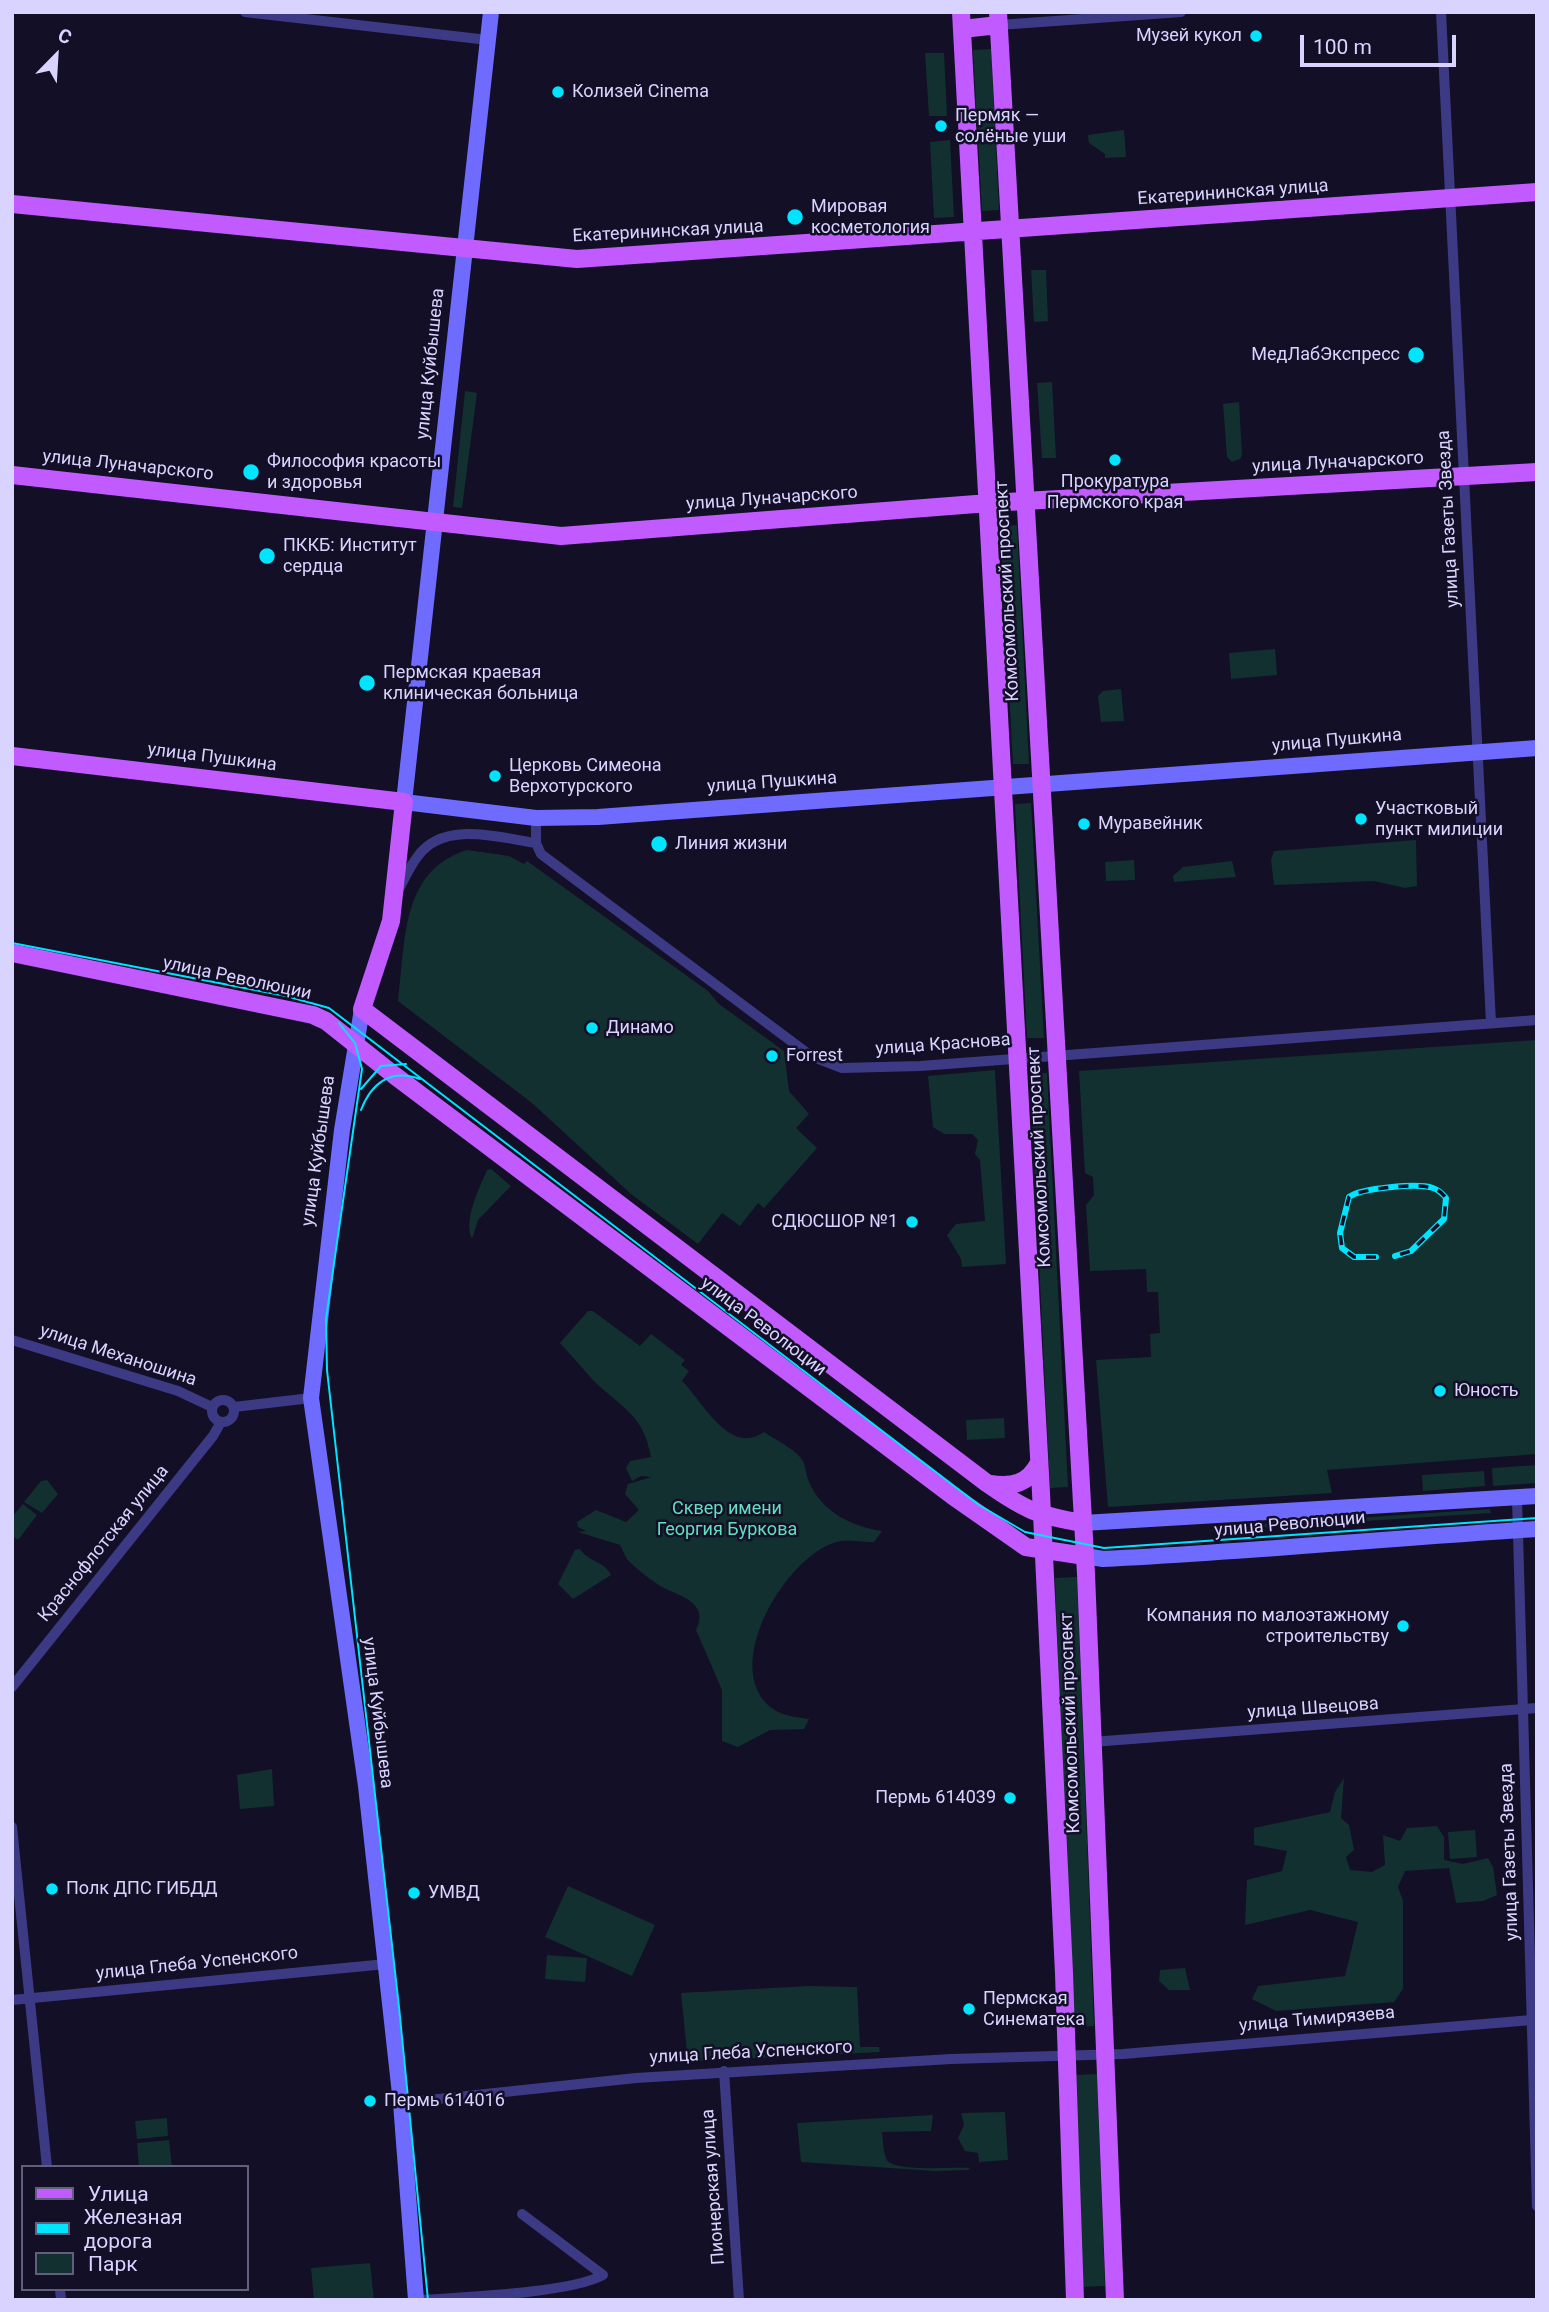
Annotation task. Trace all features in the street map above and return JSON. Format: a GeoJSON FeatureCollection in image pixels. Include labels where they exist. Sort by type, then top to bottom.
{"type":"FeatureCollection","features":[{"type":"Feature","properties":{"kind":"main road","name":"улица Куйбышева"},"geometry":{"type":"LineString","coordinates":[[416,2300],[401,2103],[386,1964],[354,1697],[311,1398],[355,1043],[362,1009],[387,938],[394,898],[491,12]]}},
{"type":"Feature","properties":{"kind":"main road"},"geometry":{"type":"LineString","coordinates":[[962,21],[999,19]]}},
{"type":"Feature","properties":{"kind":"main road","name":"Комсомольский проспект"},"geometry":{"type":"LineString","coordinates":[[999,19],[1085,1556],[1115,2300]]}},
{"type":"Feature","properties":{"kind":"main road","name":"Комсомольский проспект"},"geometry":{"type":"LineString","coordinates":[[962,21],[1042,1516],[1075,2300]]}},
{"type":"Feature","properties":{"kind":"main road","name":"Екатерининская улица"},"geometry":{"type":"LineString","coordinates":[[12,204],[464,250],[592,259],[1537,192]]}},
{"type":"Feature","properties":{"kind":"main road","name":"улица Луначарского"},"geometry":{"type":"LineString","coordinates":[[12,475],[542,536],[989,503],[1537,472]]}},
{"type":"Feature","properties":{"kind":"main road","name":"улица Пушкина"},"geometry":{"type":"LineString","coordinates":[[12,756],[536,818],[598,817],[1537,748]]}},
{"type":"Feature","properties":{"kind":"main road","name":"улица Революции"},"geometry":{"type":"LineString","coordinates":[[12,953],[313,1015],[326,1021],[953,1496],[1026,1547],[1103,1559],[1222,1553],[1355,1540],[1537,1529]]}},
{"type":"Feature","properties":{"kind":"main road","name":"улица Революции"},"geometry":{"type":"LineString","coordinates":[[362,1009],[988,1484],[1023,1508],[1042,1516],[1083,1523],[1537,1496]]}},
{"type":"Feature","properties":{"kind":"main road"},"geometry":{"type":"LineString","coordinates":[[988,1484],[1012,1486],[1033,1473],[1039,1462]]}},
{"type":"Feature","properties":{"kind":"street"},"geometry":{"type":"LineString","coordinates":[[245,12],[488,40]]}},
{"type":"Feature","properties":{"kind":"street"},"geometry":{"type":"LineString","coordinates":[[999,19],[1181,12]]}},
{"type":"Feature","properties":{"kind":"street","name":"улица Газеты Звезда"},"geometry":{"type":"LineString","coordinates":[[1441,12],[1490,1023]]}},
{"type":"Feature","properties":{"kind":"street"},"geometry":{"type":"LineString","coordinates":[[394,898],[419,854],[444,837],[489,835],[536,843],[536,818]]}},
{"type":"Feature","properties":{"kind":"street","name":"улица Краснова"},"geometry":{"type":"LineString","coordinates":[[536,843],[541,854],[811,1056],[842,1068],[883,1068],[1537,1020]]}},
{"type":"Feature","properties":{"kind":"street","name":"улица Механошина"},"geometry":{"type":"LineString","coordinates":[[12,1340],[178,1391],[212,1407]]}},
{"type":"Feature","properties":{"kind":"street","name":"улица Механошина"},"geometry":{"type":"LineString","coordinates":[[212,1407],[221,1399],[229,1401],[234,1407],[311,1398]]}},
{"type":"Feature","properties":{"kind":"street","name":"улица Механошина"},"geometry":{"type":"LineString","coordinates":[[212,1407],[214,1418],[221,1422]]}},
{"type":"Feature","properties":{"kind":"street"},"geometry":{"type":"LineString","coordinates":[[221,1422],[231,1418],[234,1407]]}},
{"type":"Feature","properties":{"kind":"street","name":"Краснофлотская улица"},"geometry":{"type":"LineString","coordinates":[[12,1687],[213,1436],[221,1422]]}},
{"type":"Feature","properties":{"kind":"street","name":"улица Газеты Звезда"},"geometry":{"type":"LineString","coordinates":[[1517,1497],[1537,2206]]}},
{"type":"Feature","properties":{"kind":"street","name":"улица Швецова"},"geometry":{"type":"LineString","coordinates":[[1092,1742],[1537,1709]]}},
{"type":"Feature","properties":{"kind":"street"},"geometry":{"type":"LineString","coordinates":[[12,1827],[32,1998],[47,2165]]}},
{"type":"Feature","properties":{"kind":"street","name":"улица Глеба Успенского"},"geometry":{"type":"LineString","coordinates":[[12,2000],[386,1964]]}},
{"type":"Feature","properties":{"kind":"street","name":"улица Тимирязева"},"geometry":{"type":"LineString","coordinates":[[1105,2054],[1532,2020]]}},
{"type":"Feature","properties":{"kind":"street","name":"улица Глеба Успенского"},"geometry":{"type":"LineString","coordinates":[[401,2103],[724,2071],[1105,2054]]}},
{"type":"Feature","properties":{"kind":"street","name":"Пионерская улица"},"geometry":{"type":"LineString","coordinates":[[724,2071],[739,2300]]}},
{"type":"Feature","properties":{"kind":"street"},"geometry":{"type":"LineString","coordinates":[[422,2300],[568,2285],[592,2281],[603,2275],[522,2214]]}},
{"type":"Feature","properties":{"kind":"green space"},"geometry":{"type":"Polygon","coordinates":[[[991,49],[999,210],[982,211],[973,50],[991,49]]]}},
{"type":"Feature","properties":{"kind":"green space"},"geometry":{"type":"Polygon","coordinates":[[[925,53],[944,53],[947,116],[929,116],[925,53]]]}},
{"type":"Feature","properties":{"kind":"green space"},"geometry":{"type":"Polygon","coordinates":[[[1124,130],[1126,157],[1105,158],[1105,154],[1089,143],[1088,135],[1124,130]]]}},
{"type":"Feature","properties":{"kind":"green space"},"geometry":{"type":"Polygon","coordinates":[[[950,140],[954,217],[934,218],[930,142],[950,140]]]}},
{"type":"Feature","properties":{"kind":"green space"},"geometry":{"type":"Polygon","coordinates":[[[1031,270],[1046,270],[1048,321],[1034,322],[1031,270]]]}},
{"type":"Feature","properties":{"kind":"green space"},"geometry":{"type":"Polygon","coordinates":[[[1052,382],[1056,458],[1042,458],[1037,383],[1052,382]]]}},
{"type":"Feature","properties":{"kind":"green space"},"geometry":{"type":"Polygon","coordinates":[[[465,391],[477,393],[462,508],[453,507],[465,391]]]}},
{"type":"Feature","properties":{"kind":"green space"},"geometry":{"type":"Polygon","coordinates":[[[1239,402],[1242,455],[1240,459],[1232,462],[1227,457],[1223,404],[1239,402]]]}},
{"type":"Feature","properties":{"kind":"green space"},"geometry":{"type":"Polygon","coordinates":[[[1017,525],[1029,764],[1013,764],[1000,526],[1017,525]]]}},
{"type":"Feature","properties":{"kind":"green space"},"geometry":{"type":"Polygon","coordinates":[[[1275,649],[1277,675],[1231,679],[1229,653],[1275,649]]]}},
{"type":"Feature","properties":{"kind":"green space"},"geometry":{"type":"Polygon","coordinates":[[[1121,689],[1124,721],[1101,722],[1098,696],[1103,691],[1121,689]]]}},
{"type":"Feature","properties":{"kind":"green space"},"geometry":{"type":"Polygon","coordinates":[[[1031,803],[1044,1038],[1027,1038],[1015,804],[1031,803]]]}},
{"type":"Feature","properties":{"kind":"green space"},"geometry":{"type":"Polygon","coordinates":[[[1416,840],[1417,886],[1405,888],[1374,881],[1274,885],[1271,860],[1274,851],[1416,840]]]}},
{"type":"Feature","properties":{"kind":"green space","name":"Динамо"},"geometry":{"type":"Polygon","coordinates":[[[467,850],[509,856],[524,864],[527,861],[708,991],[719,1004],[784,1051],[789,1091],[809,1114],[796,1128],[817,1148],[764,1208],[758,1203],[740,1226],[722,1213],[698,1244],[631,1194],[532,1103],[398,1001],[406,932],[418,891],[429,874],[445,860],[467,850]]]}},
{"type":"Feature","properties":{"kind":"green space"},"geometry":{"type":"Polygon","coordinates":[[[1134,860],[1135,880],[1106,881],[1105,862],[1134,860]]]}},
{"type":"Feature","properties":{"kind":"green space"},"geometry":{"type":"Polygon","coordinates":[[[1232,861],[1236,877],[1174,882],[1173,876],[1183,867],[1232,861]]]}},
{"type":"Feature","properties":{"kind":"green space"},"geometry":{"type":"Polygon","coordinates":[[[1537,1040],[1537,1454],[1327,1470],[1332,1493],[1108,1507],[1096,1360],[1151,1357],[1150,1334],[1160,1333],[1158,1292],[1147,1292],[1146,1269],[1090,1271],[1086,1205],[1094,1195],[1093,1177],[1085,1173],[1079,1071],[1537,1040]]]}},
{"type":"Feature","properties":{"kind":"green space"},"geometry":{"type":"Polygon","coordinates":[[[995,1070],[1006,1264],[962,1267],[961,1259],[947,1235],[956,1224],[985,1221],[980,1160],[975,1154],[978,1140],[972,1134],[944,1134],[933,1127],[928,1076],[995,1070]]]}},
{"type":"Feature","properties":{"kind":"green space"},"geometry":{"type":"Polygon","coordinates":[[[1047,1073],[1068,1487],[1050,1488],[1030,1074],[1047,1073]]]}},
{"type":"Feature","properties":{"kind":"green space"},"geometry":{"type":"Polygon","coordinates":[[[491,1169],[511,1186],[478,1220],[472,1239],[469,1223],[473,1204],[487,1170],[491,1169]]]}},
{"type":"Feature","properties":{"kind":"green space","name":"Сквер имени Георгия Буркова"},"geometry":{"type":"Polygon","coordinates":[[[588,1311],[593,1311],[640,1346],[651,1334],[685,1360],[681,1365],[689,1371],[682,1381],[717,1423],[739,1437],[751,1438],[764,1432],[785,1445],[803,1461],[808,1480],[822,1502],[849,1521],[882,1531],[874,1542],[836,1542],[817,1552],[798,1568],[780,1589],[756,1639],[753,1664],[756,1687],[769,1706],[778,1712],[809,1719],[804,1729],[770,1730],[738,1747],[722,1741],[722,1690],[696,1630],[699,1613],[696,1607],[639,1570],[627,1559],[620,1545],[578,1532],[586,1531],[578,1527],[577,1522],[596,1510],[626,1522],[639,1510],[625,1494],[628,1484],[652,1477],[641,1476],[632,1481],[626,1468],[630,1461],[651,1457],[643,1430],[637,1421],[593,1380],[560,1343],[588,1311]]]}},
{"type":"Feature","properties":{"kind":"green space"},"geometry":{"type":"Polygon","coordinates":[[[1004,1418],[1005,1438],[967,1440],[966,1420],[1004,1418]]]}},
{"type":"Feature","properties":{"kind":"green space"},"geometry":{"type":"Polygon","coordinates":[[[1537,1465],[1537,1483],[1493,1486],[1492,1468],[1537,1465]]]}},
{"type":"Feature","properties":{"kind":"green space"},"geometry":{"type":"Polygon","coordinates":[[[1484,1471],[1485,1486],[1423,1491],[1422,1475],[1484,1471]]]}},
{"type":"Feature","properties":{"kind":"green space"},"geometry":{"type":"Polygon","coordinates":[[[47,1480],[58,1494],[42,1513],[24,1502],[41,1481],[47,1480]]]}},
{"type":"Feature","properties":{"kind":"green space"},"geometry":{"type":"Polygon","coordinates":[[[23,1504],[37,1515],[18,1540],[12,1535],[12,1517],[23,1504]]]}},
{"type":"Feature","properties":{"kind":"green space"},"geometry":{"type":"Polygon","coordinates":[[[1490,1509],[1491,1513],[1208,1531],[1235,1526],[1490,1509]]]}},
{"type":"Feature","properties":{"kind":"green space"},"geometry":{"type":"Polygon","coordinates":[[[580,1549],[587,1557],[605,1567],[611,1575],[573,1599],[558,1584],[575,1550],[580,1549]]]}},
{"type":"Feature","properties":{"kind":"green space"},"geometry":{"type":"Polygon","coordinates":[[[1077,1577],[1094,2026],[1072,2027],[1055,1578],[1077,1577]]]}},
{"type":"Feature","properties":{"kind":"green space"},"geometry":{"type":"Polygon","coordinates":[[[272,1769],[274,1806],[240,1809],[237,1775],[272,1769]]]}},
{"type":"Feature","properties":{"kind":"green space"},"geometry":{"type":"Polygon","coordinates":[[[1344,1778],[1341,1818],[1349,1825],[1354,1850],[1346,1857],[1350,1870],[1372,1872],[1385,1865],[1383,1835],[1400,1841],[1407,1828],[1437,1826],[1444,1837],[1444,1860],[1463,1864],[1488,1858],[1493,1867],[1497,1895],[1483,1901],[1456,1903],[1449,1868],[1405,1871],[1398,1887],[1403,1901],[1403,1989],[1394,2002],[1276,2011],[1252,1999],[1258,1986],[1345,1976],[1358,1922],[1310,1910],[1245,1925],[1247,1880],[1282,1871],[1287,1851],[1254,1845],[1254,1828],[1330,1812],[1335,1792],[1344,1778]]]}},
{"type":"Feature","properties":{"kind":"green space"},"geometry":{"type":"Polygon","coordinates":[[[1475,1830],[1477,1857],[1450,1859],[1448,1832],[1475,1830]]]}},
{"type":"Feature","properties":{"kind":"green space"},"geometry":{"type":"Polygon","coordinates":[[[568,1886],[655,1925],[632,1976],[545,1937],[568,1886]]]}},
{"type":"Feature","properties":{"kind":"green space"},"geometry":{"type":"Polygon","coordinates":[[[547,1955],[587,1958],[585,1982],[545,1979],[547,1955]]]}},
{"type":"Feature","properties":{"kind":"green space"},"geometry":{"type":"Polygon","coordinates":[[[1185,1968],[1190,1990],[1169,1990],[1159,1981],[1160,1970],[1185,1968]]]}},
{"type":"Feature","properties":{"kind":"green space"},"geometry":{"type":"Polygon","coordinates":[[[809,1986],[857,1987],[860,2047],[879,2047],[880,2052],[698,2061],[687,2052],[681,1993],[809,1986]]]}},
{"type":"Feature","properties":{"kind":"green space"},"geometry":{"type":"Polygon","coordinates":[[[1097,2074],[1105,2286],[1082,2287],[1074,2075],[1097,2074]]]}},
{"type":"Feature","properties":{"kind":"green space"},"geometry":{"type":"Polygon","coordinates":[[[1005,2112],[1008,2160],[979,2162],[978,2153],[965,2151],[958,2138],[964,2125],[961,2113],[1005,2112]]]}},
{"type":"Feature","properties":{"kind":"green space"},"geometry":{"type":"Polygon","coordinates":[[[933,2115],[931,2131],[882,2132],[887,2160],[901,2166],[970,2168],[968,2170],[935,2171],[801,2162],[797,2123],[933,2115]]]}},
{"type":"Feature","properties":{"kind":"green space"},"geometry":{"type":"Polygon","coordinates":[[[167,2118],[168,2136],[137,2139],[135,2121],[167,2118]]]}},
{"type":"Feature","properties":{"kind":"green space"},"geometry":{"type":"Polygon","coordinates":[[[169,2140],[172,2165],[139,2165],[137,2143],[169,2140]]]}},
{"type":"Feature","properties":{"kind":"green space"},"geometry":{"type":"Polygon","coordinates":[[[370,2263],[374,2300],[314,2300],[311,2268],[370,2263]]]}},
{"type":"Feature","properties":{"kind":"tram line"},"geometry":{"type":"LineString","coordinates":[[12,943],[286,996],[329,1008],[979,1505],[1025,1532],[1104,1548],[1537,1518]]}},
{"type":"Feature","properties":{"kind":"tram line"},"geometry":{"type":"LineString","coordinates":[[339,1023],[355,1043],[362,1069],[326,1319],[327,1370],[399,2007],[428,2300]]}},
{"type":"Feature","properties":{"kind":"tram line"},"geometry":{"type":"LineString","coordinates":[[361,1089],[381,1066],[406,1064]]}},
{"type":"Feature","properties":{"kind":"tram line"},"geometry":{"type":"LineString","coordinates":[[361,1110],[370,1093],[383,1081],[400,1076],[420,1079]]}},
{"type":"Feature","properties":{"kind":"railway"},"geometry":{"type":"LineString","coordinates":[[1376,1257],[1354,1257],[1342,1248],[1340,1233],[1349,1197],[1365,1191],[1403,1186],[1426,1187],[1439,1191],[1446,1198],[1444,1219],[1411,1251],[1395,1256]]}},
{"type":"Feature","properties":{"kind":"place","name":"Музей кукол"},"geometry":{"type":"Point","coordinates":[1256,36]}},
{"type":"Feature","properties":{"kind":"place","name":"Колизей Cinema"},"geometry":{"type":"Point","coordinates":[558,92]}},
{"type":"Feature","properties":{"kind":"place","name":"Пермяк — солёные уши"},"geometry":{"type":"Point","coordinates":[941,126]}},
{"type":"Feature","properties":{"kind":"place","name":"Мировая косметология"},"geometry":{"type":"Point","coordinates":[795,217]}},
{"type":"Feature","properties":{"kind":"place","name":"МедЛабЭкспресс"},"geometry":{"type":"Point","coordinates":[1416,355]}},
{"type":"Feature","properties":{"kind":"place","name":"Прокуратура Пермского края"},"geometry":{"type":"Point","coordinates":[1115,460]}},
{"type":"Feature","properties":{"kind":"place","name":"Философия красоты и здоровья"},"geometry":{"type":"Point","coordinates":[251,472]}},
{"type":"Feature","properties":{"kind":"place","name":"ПККБ: Институт сердца"},"geometry":{"type":"Point","coordinates":[267,556]}},
{"type":"Feature","properties":{"kind":"place","name":"Пермская краевая клиническая больница"},"geometry":{"type":"Point","coordinates":[367,683]}},
{"type":"Feature","properties":{"kind":"place","name":"Церковь Симеона Верхотурского"},"geometry":{"type":"Point","coordinates":[495,776]}},
{"type":"Feature","properties":{"kind":"place","name":"Участковый пункт милиции"},"geometry":{"type":"Point","coordinates":[1361,819]}},
{"type":"Feature","properties":{"kind":"place","name":"Муравейник"},"geometry":{"type":"Point","coordinates":[1084,824]}},
{"type":"Feature","properties":{"kind":"place","name":"Линия жизни"},"geometry":{"type":"Point","coordinates":[659,844]}},
{"type":"Feature","properties":{"kind":"place","name":"Динамо"},"geometry":{"type":"Point","coordinates":[592,1028]}},
{"type":"Feature","properties":{"kind":"place","name":"Forrest"},"geometry":{"type":"Point","coordinates":[772,1056]}},
{"type":"Feature","properties":{"kind":"place","name":"СДЮСШОР №1"},"geometry":{"type":"Point","coordinates":[912,1222]}},
{"type":"Feature","properties":{"kind":"place","name":"Юность"},"geometry":{"type":"Point","coordinates":[1440,1391]}},
{"type":"Feature","properties":{"kind":"place","name":"Компания по малоэтажному строительству"},"geometry":{"type":"Point","coordinates":[1403,1626]}},
{"type":"Feature","properties":{"kind":"place","name":"Пермь 614039"},"geometry":{"type":"Point","coordinates":[1010,1798]}},
{"type":"Feature","properties":{"kind":"place","name":"Полк ДПС ГИБДД"},"geometry":{"type":"Point","coordinates":[52,1889]}},
{"type":"Feature","properties":{"kind":"place","name":"УМВД"},"geometry":{"type":"Point","coordinates":[414,1893]}},
{"type":"Feature","properties":{"kind":"place","name":"Пермская Синематека"},"geometry":{"type":"Point","coordinates":[969,2009]}},
{"type":"Feature","properties":{"kind":"place","name":"Пермь 614016"},"geometry":{"type":"Point","coordinates":[370,2101]}}]}
